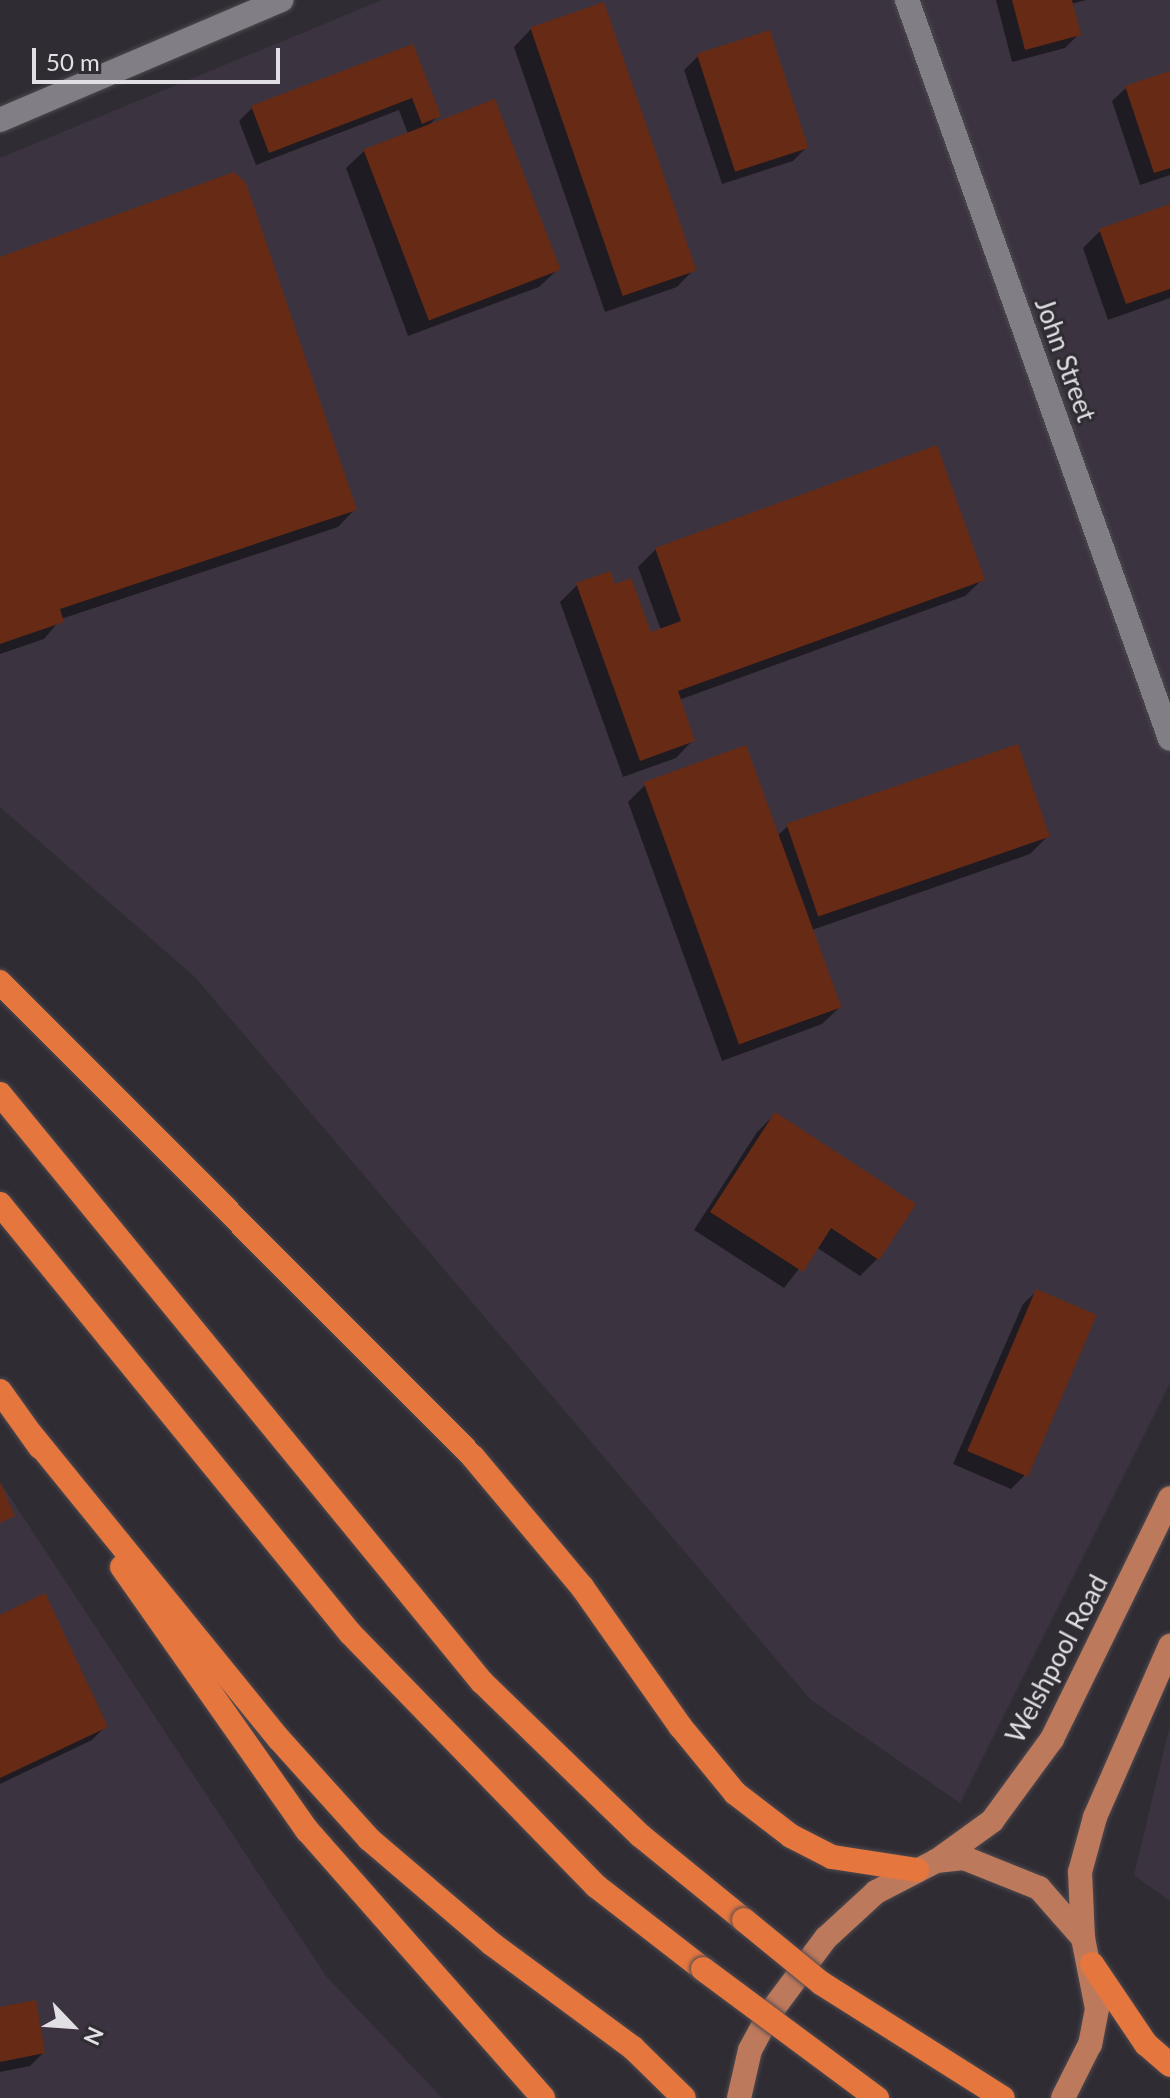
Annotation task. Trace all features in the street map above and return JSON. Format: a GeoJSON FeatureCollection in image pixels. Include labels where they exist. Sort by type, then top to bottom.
{"type":"FeatureCollection","features":[{"type":"Feature","properties":{"kind":"highway"},"geometry":{"type":"LineString","coordinates":[[0,982],[473,1457],[582,1587],[680,1726],[735,1793],[791,1836],[832,1857],[926,1865]]}},
{"type":"Feature","properties":{"kind":"highway"},"geometry":{"type":"LineString","coordinates":[[0,1094],[482,1682],[641,1836],[821,1983],[1003,2098]]}},
{"type":"Feature","properties":{"kind":"highway"},"geometry":{"type":"LineString","coordinates":[[0,1204],[350,1633],[596,1886],[877,2098]]}},
{"type":"Feature","properties":{"kind":"highway"},"geometry":{"type":"LineString","coordinates":[[0,1391],[307,1830],[436,1983],[543,2098]]}},
{"type":"Feature","properties":{"kind":"highway"},"geometry":{"type":"LineString","coordinates":[[31,1434],[279,1739],[369,1839],[492,1944],[633,2048],[684,2098]]}},
{"type":"Feature","properties":{"kind":"highway"},"geometry":{"type":"LineString","coordinates":[[1092,1964],[1146,2044],[1170,2065]]}},
{"type":"Feature","properties":{"kind":"main road","name":"Welshpool Road"},"geometry":{"type":"LineString","coordinates":[[739,2098],[750,2050],[788,1984],[876,1892],[926,1865],[992,1821],[1052,1739],[1170,1498]]}},
{"type":"Feature","properties":{"kind":"main road"},"geometry":{"type":"LineString","coordinates":[[1063,2098],[1095,2026],[1092,1964],[1083,1938],[1080,1872],[1095,1817],[1170,1646]]}},
{"type":"Feature","properties":{"kind":"main road"},"geometry":{"type":"LineString","coordinates":[[926,1865],[974,1859],[1025,1879],[1052,1899],[1083,1938]]}},
{"type":"Feature","properties":{"kind":"street"},"geometry":{"type":"LineString","coordinates":[[0,120],[281,0]]}},
{"type":"Feature","properties":{"kind":"street","name":"John Street"},"geometry":{"type":"LineString","coordinates":[[907,0],[1170,739]]}},
{"type":"Feature","properties":{"kind":"shaded area"},"geometry":{"type":"Polygon","coordinates":[[[382,0],[1170,0],[1170,1383],[960,1803],[811,1700],[195,977],[0,807],[0,158],[382,0]]]}},
{"type":"Feature","properties":{"kind":"shaded area"},"geometry":{"type":"Polygon","coordinates":[[[0,1482],[326,1976],[442,2098],[0,2098],[0,1482]]]}},
{"type":"Feature","properties":{"kind":"shaded area"},"geometry":{"type":"Polygon","coordinates":[[[1170,1725],[1170,1901],[1134,1875],[1170,1725]]]}},
{"type":"Feature","properties":{"kind":"building"},"geometry":{"type":"Polygon","coordinates":[[[1012,0],[1072,0],[1081,35],[1025,50],[1012,0]]]}},
{"type":"Feature","properties":{"kind":"building"},"geometry":{"type":"Polygon","coordinates":[[[604,2],[696,271],[623,296],[530,27],[604,2]]]}},
{"type":"Feature","properties":{"kind":"building"},"geometry":{"type":"Polygon","coordinates":[[[770,30],[808,148],[735,172],[697,54],[770,30]]]}},
{"type":"Feature","properties":{"kind":"building"},"geometry":{"type":"Polygon","coordinates":[[[413,44],[441,116],[422,124],[412,98],[269,153],[251,106],[413,44]]]}},
{"type":"Feature","properties":{"kind":"building"},"geometry":{"type":"Polygon","coordinates":[[[1170,71],[1170,168],[1154,173],[1125,86],[1170,71]]]}},
{"type":"Feature","properties":{"kind":"building"},"geometry":{"type":"Polygon","coordinates":[[[495,99],[561,270],[429,320],[363,150],[495,99]]]}},
{"type":"Feature","properties":{"kind":"building"},"geometry":{"type":"Polygon","coordinates":[[[234,172],[246,183],[357,510],[60,609],[64,622],[0,644],[0,257],[234,172]]]}},
{"type":"Feature","properties":{"kind":"building"},"geometry":{"type":"Polygon","coordinates":[[[1170,204],[1170,289],[1126,304],[1099,229],[1170,204]]]}},
{"type":"Feature","properties":{"kind":"building"},"geometry":{"type":"Polygon","coordinates":[[[937,445],[985,580],[678,691],[695,741],[640,761],[576,583],[610,571],[615,584],[631,578],[651,632],[681,621],[655,548],[937,445]]]}},
{"type":"Feature","properties":{"kind":"building"},"geometry":{"type":"Polygon","coordinates":[[[1018,744],[1050,837],[818,916],[786,824],[1018,744]]]}},
{"type":"Feature","properties":{"kind":"building"},"geometry":{"type":"Polygon","coordinates":[[[746,745],[841,1007],[739,1044],[644,782],[746,745]]]}},
{"type":"Feature","properties":{"kind":"building"},"geometry":{"type":"Polygon","coordinates":[[[775,1112],[916,1204],[879,1260],[831,1228],[803,1272],[710,1212],[775,1112]]]}},
{"type":"Feature","properties":{"kind":"building"},"geometry":{"type":"Polygon","coordinates":[[[1036,1289],[1097,1315],[1028,1477],[967,1451],[1036,1289]]]}},
{"type":"Feature","properties":{"kind":"building"},"geometry":{"type":"Polygon","coordinates":[[[0,1482],[15,1516],[0,1523],[0,1482]]]}},
{"type":"Feature","properties":{"kind":"building"},"geometry":{"type":"Polygon","coordinates":[[[45,1593],[108,1727],[0,1778],[0,1615],[45,1593]]]}},
{"type":"Feature","properties":{"kind":"building"},"geometry":{"type":"Polygon","coordinates":[[[36,2000],[45,2053],[0,2062],[0,2007],[36,2000]]]}}]}
